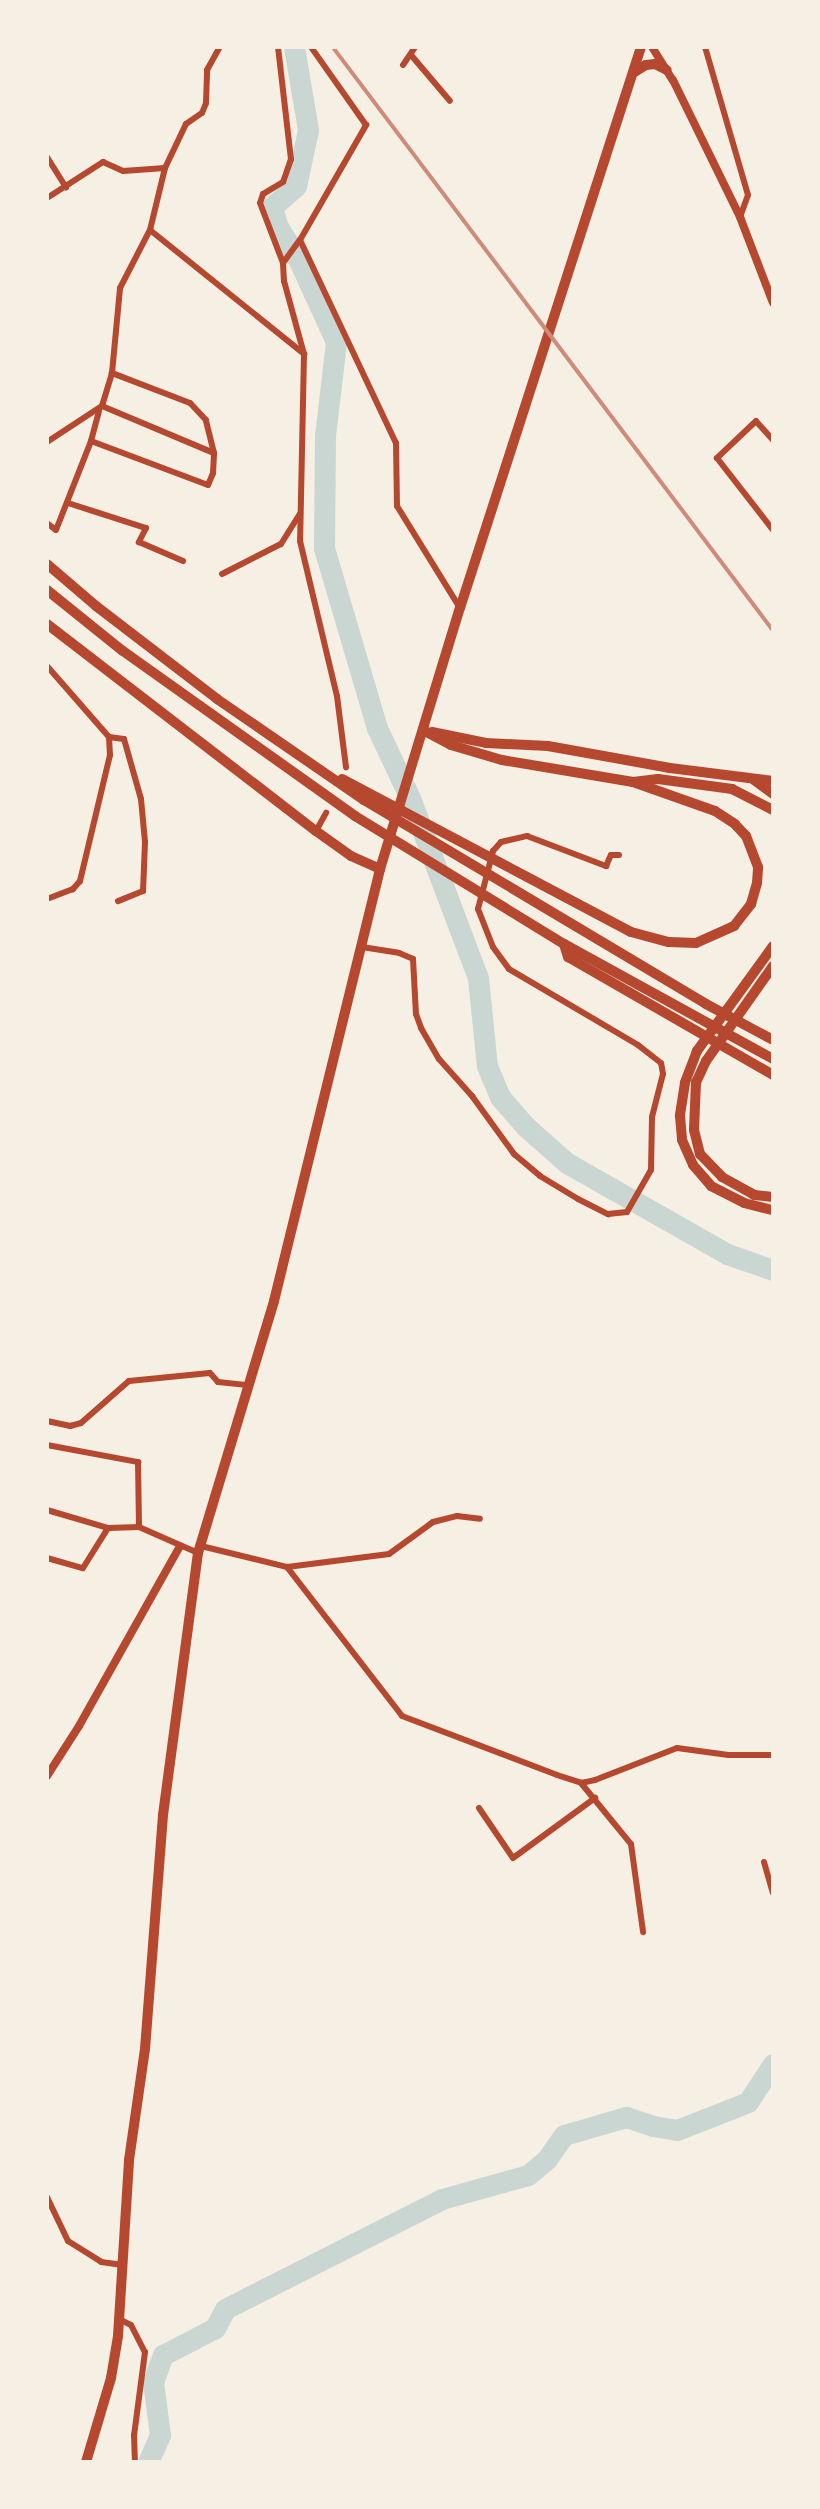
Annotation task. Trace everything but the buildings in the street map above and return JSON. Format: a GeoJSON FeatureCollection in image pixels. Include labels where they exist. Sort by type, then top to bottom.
{"type":"FeatureCollection","features":[{"type":"Feature","properties":{"kind":"highway"},"geometry":{"type":"LineString","coordinates":[[47,564],[96,606],[206,691],[314,767],[609,922],[654,938],[696,943],[734,926],[751,904],[758,867],[746,836],[735,824],[715,811],[633,782],[502,760],[452,745],[423,730]]}},
{"type":"Feature","properties":{"kind":"highway"},"geometry":{"type":"LineString","coordinates":[[47,590],[123,650],[355,816],[694,1023],[746,1051],[773,1059]]}},
{"type":"Feature","properties":{"kind":"highway"},"geometry":{"type":"LineString","coordinates":[[423,730],[486,743],[548,746],[773,781]]}},
{"type":"Feature","properties":{"kind":"highway"},"geometry":{"type":"LineString","coordinates":[[751,778],[773,794]]}},
{"type":"Feature","properties":{"kind":"highway"},"geometry":{"type":"LineString","coordinates":[[633,782],[658,779],[732,789],[773,810]]}},
{"type":"Feature","properties":{"kind":"highway"},"geometry":{"type":"LineString","coordinates":[[365,795],[509,888],[705,1004],[773,1040]]}},
{"type":"Feature","properties":{"kind":"highway"},"geometry":{"type":"LineString","coordinates":[[773,946],[697,1051],[685,1083],[680,1116],[682,1140],[693,1165],[711,1186],[744,1203],[773,1210]]}},
{"type":"Feature","properties":{"kind":"highway"},"geometry":{"type":"LineString","coordinates":[[773,966],[706,1061],[696,1082],[694,1130],[700,1154],[722,1178],[754,1195],[773,1197]]}},
{"type":"Feature","properties":{"kind":"highway"},"geometry":{"type":"LineString","coordinates":[[746,1051],[773,1075]]}},
{"type":"Feature","properties":{"kind":"main road"},"geometry":{"type":"LineString","coordinates":[[86,2462],[111,2378],[119,2319],[125,2266],[130,2160],[145,2049],[163,1815],[200,1549],[274,1301],[380,869],[460,608],[641,47]]}},
{"type":"Feature","properties":{"kind":"main road"},"geometry":{"type":"LineString","coordinates":[[632,74],[646,65],[654,64],[667,70]]}},
{"type":"Feature","properties":{"kind":"main road"},"geometry":{"type":"LineString","coordinates":[[47,624],[316,831],[351,856],[380,869]]}},
{"type":"Feature","properties":{"kind":"street"},"geometry":{"type":"LineString","coordinates":[[47,523],[56,530],[91,441],[112,373],[120,288],[150,230],[165,168],[186,124],[202,113],[206,103],[207,70],[219,47]]}},
{"type":"Feature","properties":{"kind":"street"},"geometry":{"type":"LineString","coordinates":[[278,47],[291,159],[283,182],[263,194],[260,203],[283,262],[284,281],[304,354],[300,541],[337,696],[346,767]]}},
{"type":"Feature","properties":{"kind":"street"},"geometry":{"type":"LineString","coordinates":[[283,262],[300,240],[366,125],[311,47]]}},
{"type":"Feature","properties":{"kind":"street"},"geometry":{"type":"LineString","coordinates":[[403,65],[415,47]]}},
{"type":"Feature","properties":{"kind":"street"},"geometry":{"type":"LineString","coordinates":[[652,47],[667,70],[740,217],[773,303]]}},
{"type":"Feature","properties":{"kind":"street"},"geometry":{"type":"LineString","coordinates":[[705,47],[748,195],[740,217]]}},
{"type":"Feature","properties":{"kind":"street"},"geometry":{"type":"LineString","coordinates":[[411,55],[450,101]]}},
{"type":"Feature","properties":{"kind":"street"},"geometry":{"type":"LineString","coordinates":[[47,157],[66,188]]}},
{"type":"Feature","properties":{"kind":"street"},"geometry":{"type":"LineString","coordinates":[[47,198],[103,162],[123,171],[165,168]]}},
{"type":"Feature","properties":{"kind":"street"},"geometry":{"type":"LineString","coordinates":[[150,230],[304,354]]}},
{"type":"Feature","properties":{"kind":"street"},"geometry":{"type":"LineString","coordinates":[[300,240],[396,443],[397,506],[460,608]]}},
{"type":"Feature","properties":{"kind":"street"},"geometry":{"type":"LineString","coordinates":[[91,441],[208,485],[213,473],[214,453],[206,420],[190,402],[112,373]]}},
{"type":"Feature","properties":{"kind":"street"},"geometry":{"type":"LineString","coordinates":[[47,442],[100,409]]}},
{"type":"Feature","properties":{"kind":"street"},"geometry":{"type":"LineString","coordinates":[[100,409],[214,453]]}},
{"type":"Feature","properties":{"kind":"street"},"geometry":{"type":"LineString","coordinates":[[773,440],[756,421],[717,458],[773,530]]}},
{"type":"Feature","properties":{"kind":"street"},"geometry":{"type":"LineString","coordinates":[[68,503],[146,528],[139,542],[183,561]]}},
{"type":"Feature","properties":{"kind":"street"},"geometry":{"type":"LineString","coordinates":[[222,574],[281,544],[301,512]]}},
{"type":"Feature","properties":{"kind":"street"},"geometry":{"type":"LineString","coordinates":[[47,666],[109,737],[110,755],[80,881],[73,889],[47,899]]}},
{"type":"Feature","properties":{"kind":"street"},"geometry":{"type":"LineString","coordinates":[[109,737],[124,739],[141,799],[145,842],[143,891],[118,901]]}},
{"type":"Feature","properties":{"kind":"street"},"geometry":{"type":"LineString","coordinates":[[316,831],[326,813]]}},
{"type":"Feature","properties":{"kind":"street"},"geometry":{"type":"LineString","coordinates":[[362,947],[399,953],[413,959],[416,1014],[421,1028],[439,1059],[472,1096],[514,1154],[541,1176],[590,1205],[608,1214],[627,1212],[651,1170],[652,1117],[663,1074],[661,1063],[638,1045],[509,969],[493,947],[478,909],[493,851],[501,842],[527,836],[606,866],[611,855],[619,855]]}},
{"type":"Feature","properties":{"kind":"street"},"geometry":{"type":"LineString","coordinates":[[47,1421],[70,1426],[80,1423],[129,1381],[210,1373],[218,1382],[248,1385]]}},
{"type":"Feature","properties":{"kind":"street"},"geometry":{"type":"LineString","coordinates":[[47,1445],[138,1462],[139,1527]]}},
{"type":"Feature","properties":{"kind":"street"},"geometry":{"type":"LineString","coordinates":[[47,1510],[108,1528],[139,1527],[180,1546],[287,1567],[388,1554],[433,1522],[457,1516],[480,1520]]}},
{"type":"Feature","properties":{"kind":"street"},"geometry":{"type":"LineString","coordinates":[[47,1558],[83,1568],[108,1528]]}},
{"type":"Feature","properties":{"kind":"street"},"geometry":{"type":"LineString","coordinates":[[47,1776],[79,1727],[180,1546]]}},
{"type":"Feature","properties":{"kind":"street"},"geometry":{"type":"LineString","coordinates":[[287,1567],[402,1716],[580,1783],[595,1798],[631,1844],[643,1931]]}},
{"type":"Feature","properties":{"kind":"street"},"geometry":{"type":"LineString","coordinates":[[580,1783],[619,1773],[677,1748],[739,1755],[773,1755]]}},
{"type":"Feature","properties":{"kind":"street"},"geometry":{"type":"LineString","coordinates":[[479,1808],[513,1858],[595,1798]]}},
{"type":"Feature","properties":{"kind":"street"},"geometry":{"type":"LineString","coordinates":[[764,1862],[773,1893]]}},
{"type":"Feature","properties":{"kind":"street"},"geometry":{"type":"LineString","coordinates":[[47,2197],[68,2241],[101,2262],[125,2266]]}},
{"type":"Feature","properties":{"kind":"street"},"geometry":{"type":"LineString","coordinates":[[119,2319],[131,2325],[145,2352],[134,2435],[135,2462]]}},
{"type":"Feature","properties":{"kind":"waterway"},"geometry":{"type":"LineString","coordinates":[[294,47],[308,130],[296,186],[272,207],[277,225],[299,261],[336,342],[325,435],[324,548],[377,728],[410,798],[478,978],[487,1066],[500,1097],[525,1126],[567,1163],[727,1254],[773,1270]]}},
{"type":"Feature","properties":{"kind":"waterway"},"geometry":{"type":"LineString","coordinates":[[148,2462],[160,2435],[153,2382],[163,2355],[215,2328],[225,2309],[442,2199],[528,2175],[547,2159],[564,2135],[626,2117],[677,2130],[748,2102],[773,2064]]}},
{"type":"Feature","properties":{"kind":"railway"},"geometry":{"type":"LineString","coordinates":[[333,47],[773,630]]}}]}
